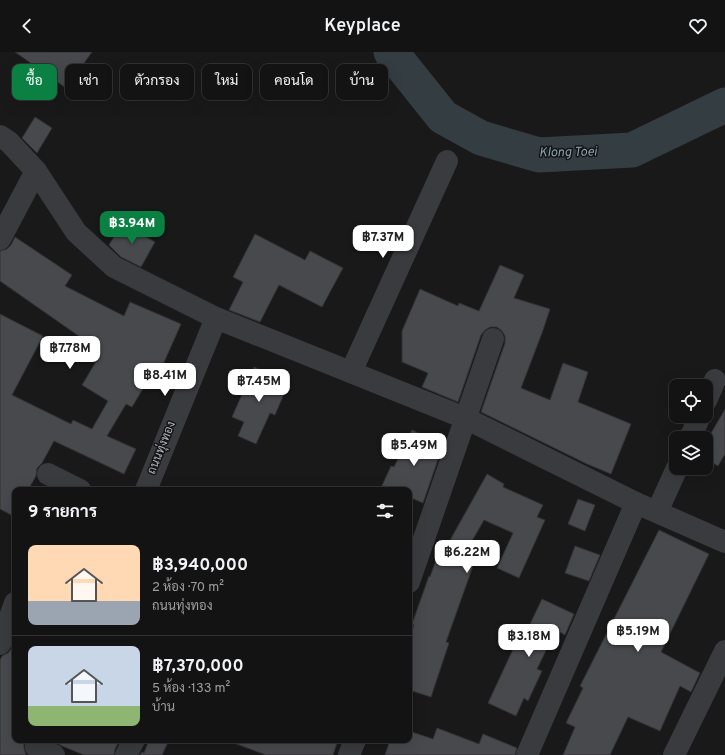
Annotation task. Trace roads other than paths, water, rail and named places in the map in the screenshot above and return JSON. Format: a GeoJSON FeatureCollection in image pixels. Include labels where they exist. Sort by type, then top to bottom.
{"type":"FeatureCollection","features":[{"type":"Feature","properties":{"kind":"street"},"geometry":{"type":"LineString","coordinates":[[0,136],[9,142],[36,171],[76,232],[114,266],[216,318],[465,418],[636,503],[725,542]]}},
{"type":"Feature","properties":{"kind":"street"},"geometry":{"type":"LineString","coordinates":[[351,372],[446,161]]}},
{"type":"Feature","properties":{"kind":"street"},"geometry":{"type":"LineString","coordinates":[[0,239],[36,171]]}},
{"type":"Feature","properties":{"kind":"street","name":"ถนนทุ่งทอง"},"geometry":{"type":"LineString","coordinates":[[147,487],[216,318]]}},
{"type":"Feature","properties":{"kind":"street"},"geometry":{"type":"LineString","coordinates":[[412,573],[493,339]]}},
{"type":"Feature","properties":{"kind":"street"},"geometry":{"type":"LineString","coordinates":[[713,385],[715,380]]}},
{"type":"Feature","properties":{"kind":"street"},"geometry":{"type":"LineString","coordinates":[[48,474],[74,487]]}},
{"type":"Feature","properties":{"kind":"street"},"geometry":{"type":"LineString","coordinates":[[657,512],[674,475]]}},
{"type":"Feature","properties":{"kind":"street"},"geometry":{"type":"LineString","coordinates":[[527,755],[636,503]]}},
{"type":"Feature","properties":{"kind":"street"},"geometry":{"type":"LineString","coordinates":[[2,640],[12,612]]}},
{"type":"Feature","properties":{"kind":"street"},"geometry":{"type":"LineString","coordinates":[[674,755],[725,651]]}},
{"type":"Feature","properties":{"kind":"street"},"geometry":{"type":"LineString","coordinates":[[126,755],[132,743]]}},
{"type":"Feature","properties":{"kind":"street"},"geometry":{"type":"LineString","coordinates":[[349,755],[353,743]]}},
{"type":"Feature","properties":{"kind":"waterway","name":"Klong Toei"},"geometry":{"type":"LineString","coordinates":[[391,52],[443,117],[481,138],[539,155],[632,150],[725,105]]}}]}
